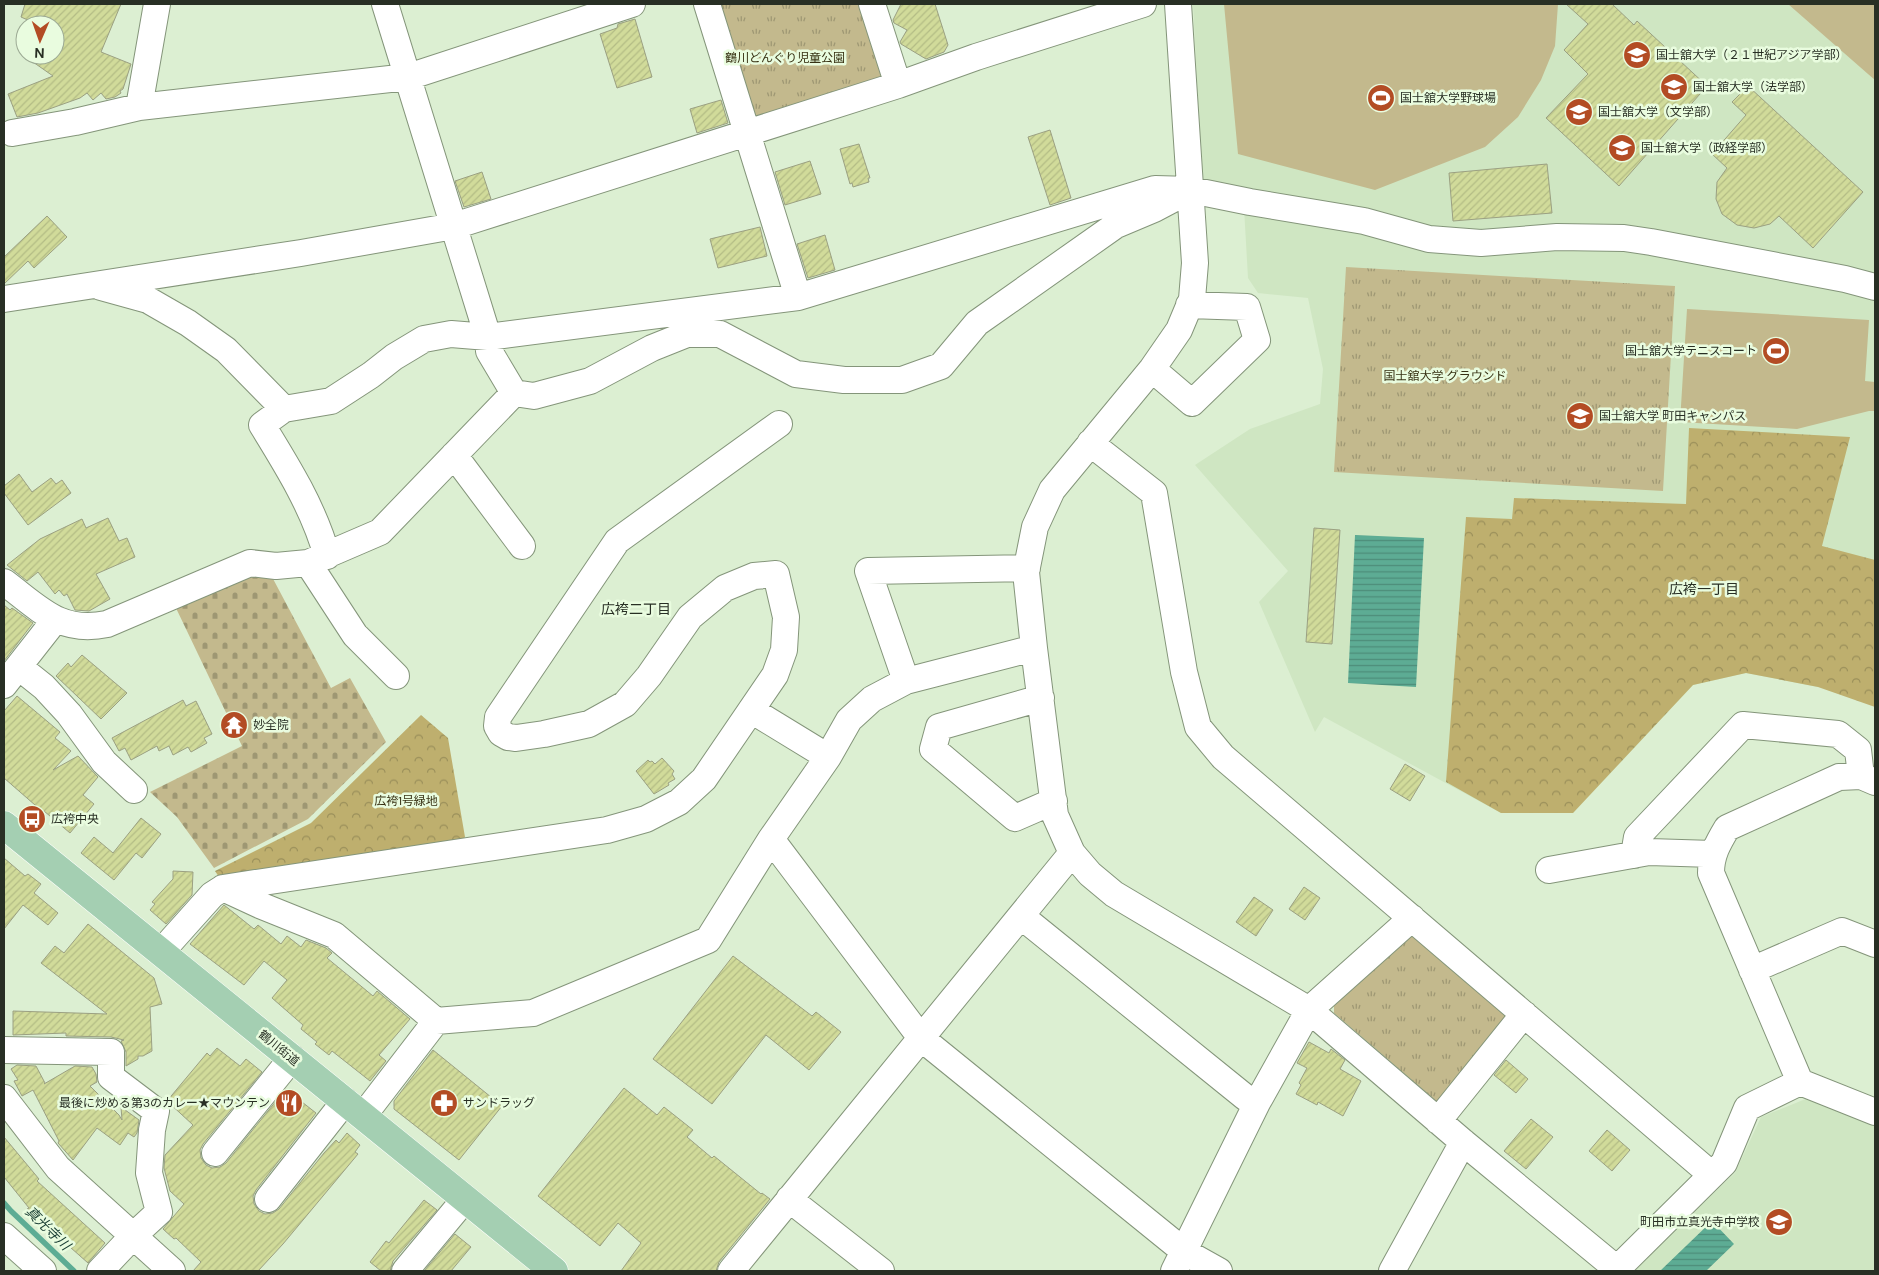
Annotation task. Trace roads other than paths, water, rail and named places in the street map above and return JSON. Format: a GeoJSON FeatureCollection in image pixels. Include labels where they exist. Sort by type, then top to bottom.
{"type":"FeatureCollection","features":[{"type":"Feature","properties":{"kind":"main road","name":"鶴川街道"},"geometry":{"type":"LineString","coordinates":[[4,825],[554,1271]]}},
{"type":"Feature","properties":{"kind":"street"},"geometry":{"type":"LineString","coordinates":[[139,108],[157,4]]}},
{"type":"Feature","properties":{"kind":"street"},"geometry":{"type":"LineString","coordinates":[[385,4],[488,337],[489,351],[514,393]]}},
{"type":"Feature","properties":{"kind":"street"},"geometry":{"type":"LineString","coordinates":[[12,133],[139,108],[408,77],[632,4]]}},
{"type":"Feature","properties":{"kind":"street"},"geometry":{"type":"LineString","coordinates":[[707,4],[798,298]]}},
{"type":"Feature","properties":{"kind":"street"},"geometry":{"type":"LineString","coordinates":[[872,4],[898,85]]}},
{"type":"Feature","properties":{"kind":"street"},"geometry":{"type":"LineString","coordinates":[[4,299],[301,253],[454,226],[746,134],[898,85],[976,57],[1143,4]]}},
{"type":"Feature","properties":{"kind":"street"},"geometry":{"type":"LineString","coordinates":[[1178,4],[1195,264],[1192,299],[1179,330],[1152,369],[1052,490],[1035,527],[1026,568],[1034,648],[1056,815],[1072,853],[1090,874],[1114,894],[1309,1010],[1616,1270],[1724,1163],[1747,1108],[1800,1082]]}},
{"type":"Feature","properties":{"kind":"street"},"geometry":{"type":"LineString","coordinates":[[396,676],[355,635],[318,559],[321,533],[294,477],[262,425],[284,409],[331,401],[371,376],[394,356],[424,339],[452,334],[488,337],[798,298],[1155,189],[1191,190],[1364,221],[1429,239],[1481,243],[1557,237],[1624,238],[1845,279],[1875,287]]}},
{"type":"Feature","properties":{"kind":"street"},"geometry":{"type":"LineString","coordinates":[[514,393],[534,396],[590,381],[652,348],[687,334],[720,334],[796,374],[844,380],[902,380],[940,366],[977,323],[1116,225],[1154,209],[1191,190]]}},
{"type":"Feature","properties":{"kind":"street"},"geometry":{"type":"LineString","coordinates":[[93,285],[148,300],[188,323],[226,350],[284,409]]}},
{"type":"Feature","properties":{"kind":"street"},"geometry":{"type":"LineString","coordinates":[[1152,369],[1192,403],[1257,340],[1247,307],[1189,305]]}},
{"type":"Feature","properties":{"kind":"street"},"geometry":{"type":"LineString","coordinates":[[4,582],[55,620],[74,626],[94,626],[107,624],[250,563],[276,566],[318,559],[380,532],[514,393]]}},
{"type":"Feature","properties":{"kind":"street"},"geometry":{"type":"LineString","coordinates":[[161,952],[212,895],[224,888],[607,830],[646,818],[679,802],[704,779],[775,676],[784,650],[786,617],[776,574],[754,576],[725,588],[690,617],[649,676],[625,704],[588,724],[516,738],[508,737],[502,733],[498,726],[498,717],[617,541],[779,424]]}},
{"type":"Feature","properties":{"kind":"street"},"geometry":{"type":"LineString","coordinates":[[1090,443],[1154,493],[1184,672],[1198,727],[1223,757],[1712,1175]]}},
{"type":"Feature","properties":{"kind":"street"},"geometry":{"type":"LineString","coordinates":[[454,455],[522,546]]}},
{"type":"Feature","properties":{"kind":"street"},"geometry":{"type":"LineString","coordinates":[[906,681],[868,571],[1026,568]]}},
{"type":"Feature","properties":{"kind":"street"},"geometry":{"type":"LineString","coordinates":[[55,620],[11,676],[44,687],[69,714],[104,762],[134,790]]}},
{"type":"Feature","properties":{"kind":"street"},"geometry":{"type":"LineString","coordinates":[[268,1199],[436,1021],[533,1013],[708,940],[771,840],[828,757],[849,720],[872,699],[906,681],[1034,648]]}},
{"type":"Feature","properties":{"kind":"street"},"geometry":{"type":"LineString","coordinates":[[1041,698],[939,727],[934,749],[1015,818],[1054,801]]}},
{"type":"Feature","properties":{"kind":"street"},"geometry":{"type":"LineString","coordinates":[[751,710],[828,757]]}},
{"type":"Feature","properties":{"kind":"street"},"geometry":{"type":"LineString","coordinates":[[1634,855],[1637,837],[1743,726],[1838,734],[1858,750],[1868,779],[1839,777],[1727,828],[1713,854],[1711,873],[1800,1082],[1875,1112]]}},
{"type":"Feature","properties":{"kind":"street"},"geometry":{"type":"LineString","coordinates":[[771,840],[921,1038],[1180,1262],[1219,1271]]}},
{"type":"Feature","properties":{"kind":"street"},"geometry":{"type":"LineString","coordinates":[[1549,870],[1649,852],[1713,854]]}},
{"type":"Feature","properties":{"kind":"street"},"geometry":{"type":"LineString","coordinates":[[731,1271],[1072,853]]}},
{"type":"Feature","properties":{"kind":"street"},"geometry":{"type":"LineString","coordinates":[[224,888],[262,906],[334,935],[436,1021]]}},
{"type":"Feature","properties":{"kind":"street"},"geometry":{"type":"LineString","coordinates":[[1021,916],[1245,1096],[1257,1103]]}},
{"type":"Feature","properties":{"kind":"street"},"geometry":{"type":"LineString","coordinates":[[1180,1262],[1257,1103],[1309,1010],[1412,918]]}},
{"type":"Feature","properties":{"kind":"street"},"geometry":{"type":"LineString","coordinates":[[1752,970],[1842,931],[1875,944]]}},
{"type":"Feature","properties":{"kind":"street"},"geometry":{"type":"LineString","coordinates":[[1438,1121],[1524,1014]]}},
{"type":"Feature","properties":{"kind":"street"},"geometry":{"type":"LineString","coordinates":[[4,1050],[111,1052],[111,1077],[156,1111],[152,1130],[149,1173],[159,1212],[100,1271]]}},
{"type":"Feature","properties":{"kind":"street"},"geometry":{"type":"LineString","coordinates":[[227,1149],[292,1058]]}},
{"type":"Feature","properties":{"kind":"street"},"geometry":{"type":"LineString","coordinates":[[4,1098],[58,1168],[172,1271]]}},
{"type":"Feature","properties":{"kind":"street"},"geometry":{"type":"LineString","coordinates":[[1392,1271],[1463,1142]]}},
{"type":"Feature","properties":{"kind":"street"},"geometry":{"type":"LineString","coordinates":[[406,1271],[465,1199]]}},
{"type":"Feature","properties":{"kind":"street"},"geometry":{"type":"LineString","coordinates":[[789,1199],[881,1271]]}},
{"type":"Feature","properties":{"kind":"street"},"geometry":{"type":"LineString","coordinates":[[4,1236],[43,1271]]}},
{"type":"Feature","properties":{"kind":"water"},"geometry":{"type":"Polygon","coordinates":[[[1355,535],[1424,538],[1416,687],[1348,683],[1355,535]]]}},
{"type":"Feature","properties":{"kind":"water"},"geometry":{"type":"Polygon","coordinates":[[[1712,1221],[1734,1244],[1706,1271],[1660,1271],[1712,1221]]]}},
{"type":"Feature","properties":{"kind":"waterway","name":"真光寺川"},"geometry":{"type":"LineString","coordinates":[[4,1203],[74,1271]]}},
{"type":"Feature","properties":{"kind":"place","name":"国士舘大学（２１世紀アジア学部）"},"geometry":{"type":"Point","coordinates":[1637,55]}},
{"type":"Feature","properties":{"kind":"place","name":"国士舘大学（法学部）"},"geometry":{"type":"Point","coordinates":[1674,87]}},
{"type":"Feature","properties":{"kind":"place","name":"国士舘大学野球場"},"geometry":{"type":"Point","coordinates":[1381,98]}},
{"type":"Feature","properties":{"kind":"place","name":"国士舘大学（文学部）"},"geometry":{"type":"Point","coordinates":[1579,112]}},
{"type":"Feature","properties":{"kind":"place","name":"国士舘大学（政経学部）"},"geometry":{"type":"Point","coordinates":[1622,148]}},
{"type":"Feature","properties":{"kind":"place","name":"国士舘大学テニスコート"},"geometry":{"type":"Point","coordinates":[1776,351]}},
{"type":"Feature","properties":{"kind":"place","name":"国士舘大学 町田キャンパス"},"geometry":{"type":"Point","coordinates":[1580,416]}},
{"type":"Feature","properties":{"kind":"place","name":"妙全院"},"geometry":{"type":"Point","coordinates":[234,725]}},
{"type":"Feature","properties":{"kind":"place","name":"広袴中央"},"geometry":{"type":"Point","coordinates":[32,819]}},
{"type":"Feature","properties":{"kind":"place","name":"最後に炒める第3のカレー★マウンテン"},"geometry":{"type":"Point","coordinates":[289,1103]}},
{"type":"Feature","properties":{"kind":"place","name":"サンドラッグ"},"geometry":{"type":"Point","coordinates":[444,1103]}},
{"type":"Feature","properties":{"kind":"place","name":"町田市立真光寺中学校"},"geometry":{"type":"Point","coordinates":[1779,1222]}},
{"type":"Feature","properties":{"kind":"district","name":"広袴一丁目"},"geometry":{"type":"Point","coordinates":[1704,589]}},
{"type":"Feature","properties":{"kind":"district","name":"広袴二丁目"},"geometry":{"type":"Point","coordinates":[636,609]}},
{"type":"Feature","properties":{"kind":"park label","name":"鶴川どんぐり児童公園"},"geometry":{"type":"Point","coordinates":[785,58]}},
{"type":"Feature","properties":{"kind":"park label","name":"国士舘大学 グラウンド"},"geometry":{"type":"Point","coordinates":[1445,376]}},
{"type":"Feature","properties":{"kind":"park label","name":"広袴1号緑地"},"geometry":{"type":"Point","coordinates":[406,801]}}]}
